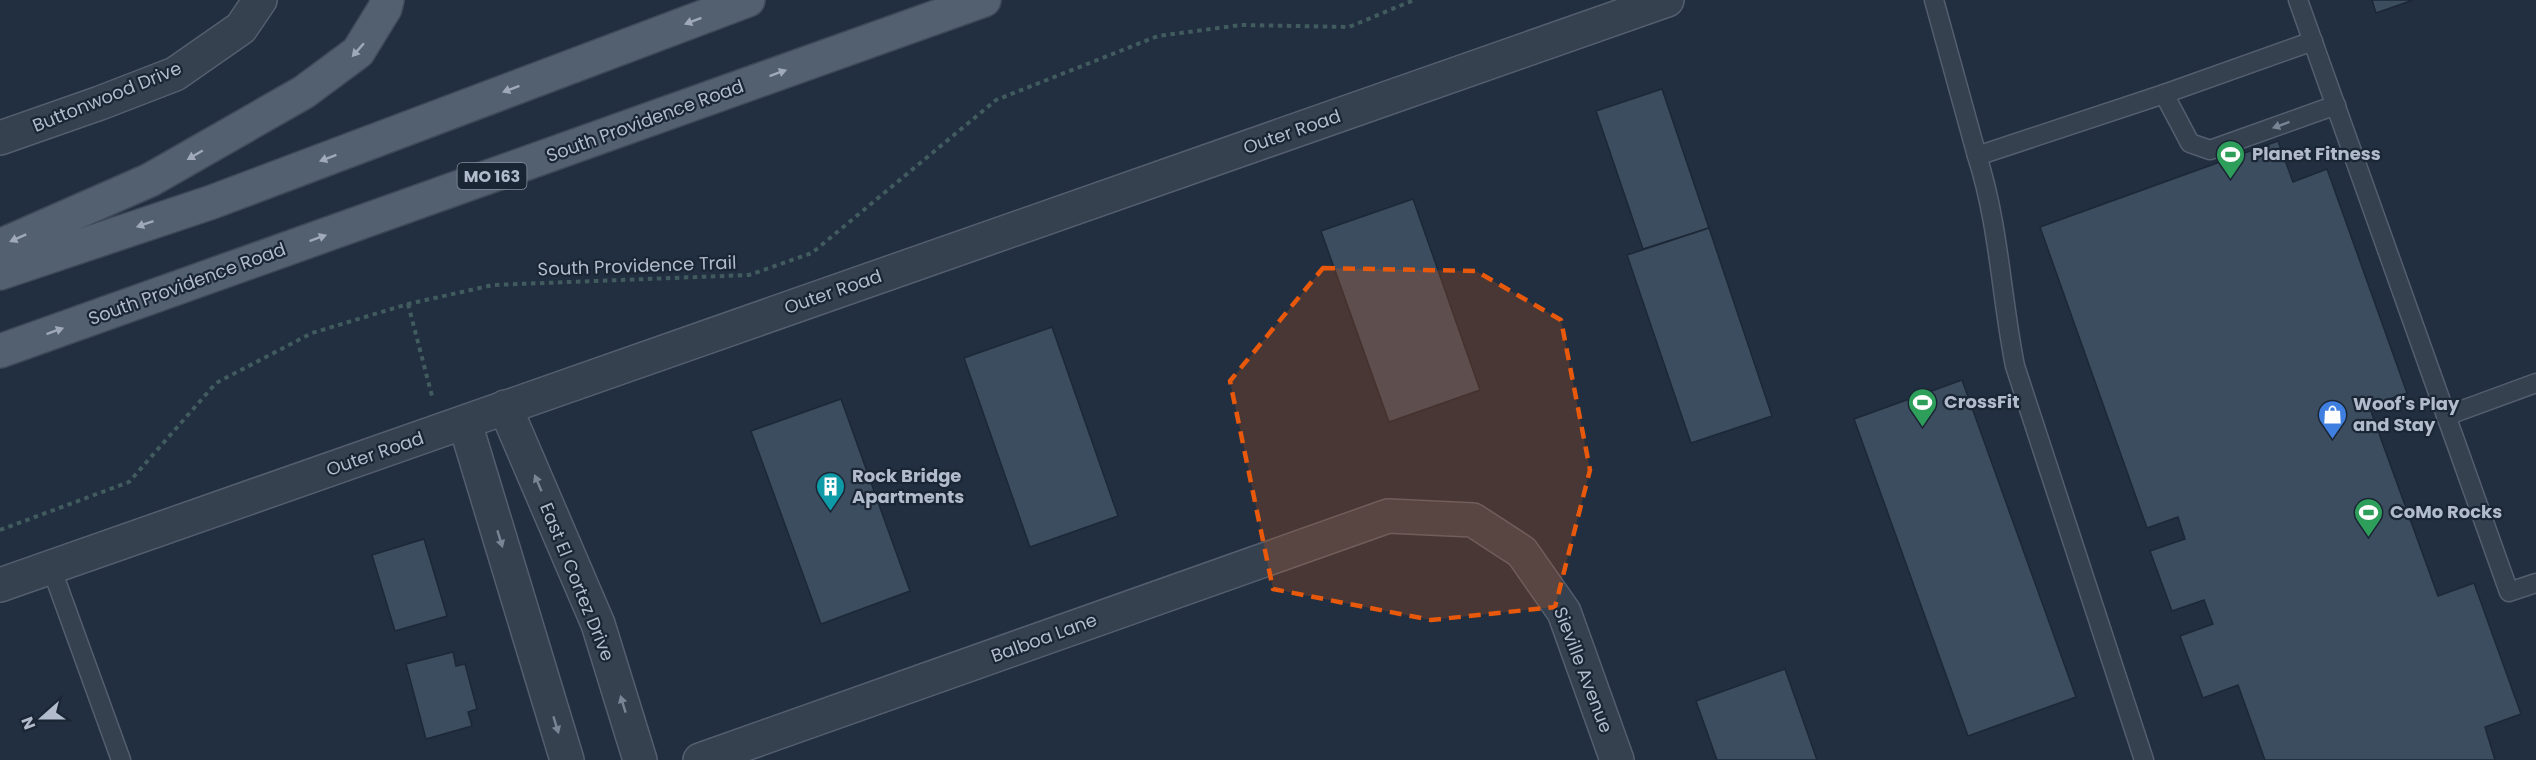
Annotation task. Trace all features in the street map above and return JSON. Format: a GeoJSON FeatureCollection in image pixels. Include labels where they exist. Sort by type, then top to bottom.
{"type":"FeatureCollection","features":[{"type":"Feature","properties":{"kind":"main road"},"geometry":{"type":"LineString","coordinates":[[0,246],[150,180],[304,92],[358,52],[385,8],[387,0]]}},
{"type":"Feature","properties":{"kind":"main road"},"geometry":{"type":"LineString","coordinates":[[0,273],[212,202],[748,0]]}},
{"type":"Feature","properties":{"kind":"main road","name":"South Providence Road"},"geometry":{"type":"LineString","coordinates":[[0,351],[984,0]]}},
{"type":"Feature","properties":{"kind":"street","name":"Buttonwood Drive"},"geometry":{"type":"LineString","coordinates":[[0,138],[175,74],[241,28],[260,0]]}},
{"type":"Feature","properties":{"kind":"street","name":"Outer Road"},"geometry":{"type":"LineString","coordinates":[[0,585],[1667,0]]}},
{"type":"Feature","properties":{"kind":"street","name":"East El Cortez Drive"},"geometry":{"type":"LineString","coordinates":[[505,407],[598,624],[640,760]]}},
{"type":"Feature","properties":{"kind":"street"},"geometry":{"type":"LineString","coordinates":[[465,423],[567,760]]}},
{"type":"Feature","properties":{"kind":"street","name":"Balboa Lane"},"geometry":{"type":"LineString","coordinates":[[700,760],[1388,516]]}},
{"type":"Feature","properties":{"kind":"street","name":"Sieville Avenue"},"geometry":{"type":"LineString","coordinates":[[1388,516],[1473,520],[1522,552],[1564,612],[1617,760]]}},
{"type":"Feature","properties":{"kind":"lane"},"geometry":{"type":"LineString","coordinates":[[1934,0],[1987,188],[1999,256],[2005,318],[2015,366],[2144,760]]}},
{"type":"Feature","properties":{"kind":"lane"},"geometry":{"type":"LineString","coordinates":[[2298,0],[2509,592],[2536,583]]}},
{"type":"Feature","properties":{"kind":"lane"},"geometry":{"type":"LineString","coordinates":[[1977,156],[2164,94],[2313,41]]}},
{"type":"Feature","properties":{"kind":"lane"},"geometry":{"type":"LineString","coordinates":[[2164,94],[2190,143],[2210,150],[2336,105]]}},
{"type":"Feature","properties":{"kind":"lane"},"geometry":{"type":"LineString","coordinates":[[2446,416],[2536,383]]}},
{"type":"Feature","properties":{"kind":"lane"},"geometry":{"type":"LineString","coordinates":[[51,567],[121,760]]}},
{"type":"Feature","properties":{"kind":"path","name":"South Providence Trail"},"geometry":{"type":"LineString","coordinates":[[0,530],[129,482],[216,383],[312,333],[408,304],[493,285],[749,275],[812,254],[996,100],[1158,36],[1241,25],[1349,27],[1414,0]]}},
{"type":"Feature","properties":{"kind":"path"},"geometry":{"type":"LineString","coordinates":[[408,304],[435,407],[465,423]]}},
{"type":"Feature","properties":{"kind":"highlighted area"},"geometry":{"type":"Polygon","coordinates":[[[1323,268],[1476,271],[1561,320],[1590,470],[1555,607],[1431,620],[1273,589],[1230,381],[1323,268]]]}},
{"type":"Feature","properties":{"kind":"building"},"geometry":{"type":"Polygon","coordinates":[[[2372,0],[2413,0],[2376,13],[2372,0]]]}},
{"type":"Feature","properties":{"kind":"building"},"geometry":{"type":"Polygon","coordinates":[[[1662,89],[1709,228],[1643,249],[1596,111],[1662,89]]]}},
{"type":"Feature","properties":{"kind":"building"},"geometry":{"type":"Polygon","coordinates":[[[2278,141],[2293,182],[2327,169],[2407,393],[2369,406],[2438,596],[2474,583],[2521,714],[2485,727],[2495,760],[2265,760],[2238,685],[2203,698],[2180,636],[2213,624],[2204,600],[2172,611],[2150,551],[2185,539],[2178,517],[2147,528],[2040,227],[2278,141]]]}},
{"type":"Feature","properties":{"kind":"building"},"geometry":{"type":"Polygon","coordinates":[[[1413,199],[1480,390],[1389,422],[1321,231],[1413,199]]]}},
{"type":"Feature","properties":{"kind":"building"},"geometry":{"type":"Polygon","coordinates":[[[1709,228],[1772,416],[1691,443],[1627,255],[1709,228]]]}},
{"type":"Feature","properties":{"kind":"building"},"geometry":{"type":"Polygon","coordinates":[[[1052,327],[1118,516],[1030,547],[964,358],[1052,327]]]}},
{"type":"Feature","properties":{"kind":"building"},"geometry":{"type":"Polygon","coordinates":[[[1962,380],[2076,697],[1968,736],[1854,419],[1962,380]]]}},
{"type":"Feature","properties":{"kind":"building","name":"Rock Bridge Apartments"},"geometry":{"type":"Polygon","coordinates":[[[841,399],[910,591],[821,624],[751,431],[841,399]]]}},
{"type":"Feature","properties":{"kind":"building"},"geometry":{"type":"Polygon","coordinates":[[[424,539],[447,616],[395,631],[372,555],[424,539]]]}},
{"type":"Feature","properties":{"kind":"building"},"geometry":{"type":"Polygon","coordinates":[[[453,652],[456,666],[465,664],[477,709],[468,712],[472,726],[426,739],[406,664],[453,652]]]}},
{"type":"Feature","properties":{"kind":"building"},"geometry":{"type":"Polygon","coordinates":[[[1785,669],[1817,760],[1717,760],[1696,701],[1785,669]]]}},
{"type":"Feature","properties":{"kind":"place","name":"Planet Fitness"},"geometry":{"type":"Point","coordinates":[2231,180]}},
{"type":"Feature","properties":{"kind":"place","name":"CrossFit"},"geometry":{"type":"Point","coordinates":[1923,428]}},
{"type":"Feature","properties":{"kind":"place","name":"Woof's Play and Stay"},"geometry":{"type":"Point","coordinates":[2332,440]}},
{"type":"Feature","properties":{"kind":"place","name":"Rock Bridge Apartments"},"geometry":{"type":"Point","coordinates":[831,512]}},
{"type":"Feature","properties":{"kind":"place","name":"CoMo Rocks"},"geometry":{"type":"Point","coordinates":[2369,538]}}]}
